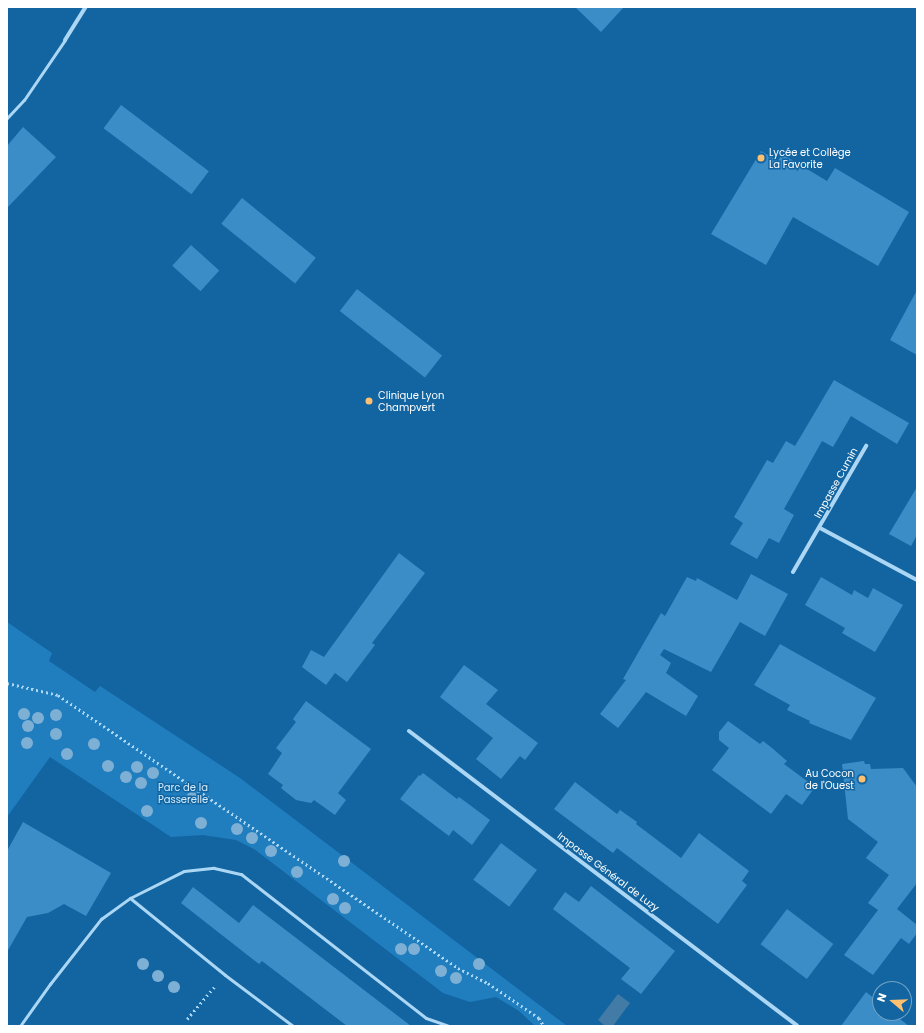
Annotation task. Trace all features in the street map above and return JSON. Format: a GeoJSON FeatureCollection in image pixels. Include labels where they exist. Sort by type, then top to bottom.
{"type":"FeatureCollection","features":[{"type":"Feature","properties":{"kind":"street"},"geometry":{"type":"LineString","coordinates":[[65,40],[86,7]]}},
{"type":"Feature","properties":{"kind":"street","name":"Impasse Cumin"},"geometry":{"type":"LineString","coordinates":[[793,572],[820,528],[866,446]]}},
{"type":"Feature","properties":{"kind":"street","name":"Impasse Cumin"},"geometry":{"type":"LineString","coordinates":[[820,528],[917,580]]}},
{"type":"Feature","properties":{"kind":"street","name":"Impasse Général de Luzy"},"geometry":{"type":"LineString","coordinates":[[409,731],[797,1026]]}},
{"type":"Feature","properties":{"kind":"lane"},"geometry":{"type":"LineString","coordinates":[[7,118],[24,100],[65,40]]}},
{"type":"Feature","properties":{"kind":"lane"},"geometry":{"type":"LineString","coordinates":[[20,1026],[50,984],[101,919],[130,898],[184,871],[214,868],[242,874],[426,1018],[449,1026]]}},
{"type":"Feature","properties":{"kind":"lane"},"geometry":{"type":"LineString","coordinates":[[130,898],[225,975],[293,1026]]}},
{"type":"Feature","properties":{"kind":"path"},"geometry":{"type":"LineString","coordinates":[[7,683],[58,695],[458,968],[488,983],[539,1018],[544,1026]]}},
{"type":"Feature","properties":{"kind":"path"},"geometry":{"type":"LineString","coordinates":[[187,1019],[225,975]]}},
{"type":"Feature","properties":{"kind":"green space","name":"Parc de la Passerelle"},"geometry":{"type":"Polygon","coordinates":[[[7,622],[52,653],[49,661],[95,692],[100,686],[240,778],[567,1026],[535,1026],[519,1011],[496,997],[470,1002],[443,993],[254,849],[236,840],[203,835],[171,837],[50,757],[7,817],[7,622]]]}},
{"type":"Feature","properties":{"kind":"shaded area"},"geometry":{"type":"Polygon","coordinates":[[[618,994],[630,1003],[613,1026],[605,1026],[598,1020],[618,994]]]}},
{"type":"Feature","properties":{"kind":"building"},"geometry":{"type":"Polygon","coordinates":[[[575,7],[624,7],[601,32],[575,7]]]}},
{"type":"Feature","properties":{"kind":"building"},"geometry":{"type":"Polygon","coordinates":[[[121,105],[209,171],[191,194],[104,128],[121,105]]]}},
{"type":"Feature","properties":{"kind":"building"},"geometry":{"type":"Polygon","coordinates":[[[23,127],[56,157],[7,208],[7,146],[23,127]]]}},
{"type":"Feature","properties":{"kind":"building"},"geometry":{"type":"Polygon","coordinates":[[[761,151],[778,161],[782,154],[827,181],[835,168],[909,212],[878,266],[793,217],[766,265],[711,234],[761,151]]]}},
{"type":"Feature","properties":{"kind":"building"},"geometry":{"type":"Polygon","coordinates":[[[242,198],[316,258],[295,283],[221,224],[242,198]]]}},
{"type":"Feature","properties":{"kind":"building"},"geometry":{"type":"Polygon","coordinates":[[[191,245],[219,270],[201,291],[172,266],[191,245]]]}},
{"type":"Feature","properties":{"kind":"building"},"geometry":{"type":"Polygon","coordinates":[[[357,289],[442,355],[425,378],[340,311],[357,289]]]}},
{"type":"Feature","properties":{"kind":"building"},"geometry":{"type":"Polygon","coordinates":[[[917,290],[917,355],[890,340],[917,290]]]}},
{"type":"Feature","properties":{"kind":"building"},"geometry":{"type":"Polygon","coordinates":[[[834,380],[909,423],[897,444],[851,416],[833,447],[822,441],[784,509],[794,515],[779,543],[769,538],[757,559],[730,544],[743,523],[734,517],[767,460],[773,463],[786,441],[795,446],[834,380]]]}},
{"type":"Feature","properties":{"kind":"building"},"geometry":{"type":"Polygon","coordinates":[[[917,487],[917,535],[911,546],[889,534],[917,487]]]}},
{"type":"Feature","properties":{"kind":"building"},"geometry":{"type":"Polygon","coordinates":[[[399,553],[425,573],[372,643],[375,645],[347,682],[335,673],[326,685],[302,667],[311,650],[324,657],[399,553]]]}},
{"type":"Feature","properties":{"kind":"building"},"geometry":{"type":"Polygon","coordinates":[[[751,574],[788,594],[765,636],[740,622],[711,672],[664,649],[660,655],[671,663],[666,673],[698,696],[686,716],[646,692],[618,728],[600,714],[626,680],[623,679],[661,613],[665,616],[687,577],[696,581],[697,578],[737,600],[751,574]]]}},
{"type":"Feature","properties":{"kind":"building"},"geometry":{"type":"Polygon","coordinates":[[[821,577],[852,595],[854,590],[868,598],[873,588],[903,605],[875,652],[842,633],[845,628],[805,605],[821,577]]]}},
{"type":"Feature","properties":{"kind":"building"},"geometry":{"type":"Polygon","coordinates":[[[780,644],[876,698],[851,740],[809,723],[810,721],[787,710],[790,705],[754,685],[780,644]]]}},
{"type":"Feature","properties":{"kind":"building"},"geometry":{"type":"Polygon","coordinates":[[[464,665],[498,690],[486,704],[538,743],[525,760],[520,756],[501,779],[476,759],[493,738],[440,697],[464,665]]]}},
{"type":"Feature","properties":{"kind":"building"},"geometry":{"type":"Polygon","coordinates":[[[306,701],[371,749],[338,793],[346,800],[335,815],[314,800],[311,803],[296,800],[281,788],[283,785],[268,774],[282,753],[276,748],[296,722],[293,719],[306,701]]]}},
{"type":"Feature","properties":{"kind":"building"},"geometry":{"type":"Polygon","coordinates":[[[728,721],[760,744],[763,741],[787,761],[784,764],[815,787],[802,805],[786,794],[771,814],[712,770],[729,748],[719,740],[719,732],[728,721]]]}},
{"type":"Feature","properties":{"kind":"building"},"geometry":{"type":"Polygon","coordinates":[[[864,761],[865,764],[870,764],[871,769],[903,768],[917,787],[917,883],[897,909],[917,925],[917,933],[909,944],[901,938],[873,975],[844,955],[878,910],[868,903],[889,875],[866,858],[878,842],[848,819],[842,764],[864,761]]]}},
{"type":"Feature","properties":{"kind":"building"},"geometry":{"type":"Polygon","coordinates":[[[423,773],[457,799],[459,797],[490,820],[472,845],[453,830],[449,836],[400,799],[419,775],[420,776],[423,773]]]}},
{"type":"Feature","properties":{"kind":"building"},"geometry":{"type":"Polygon","coordinates":[[[575,782],[617,814],[620,810],[637,822],[636,824],[681,858],[699,833],[749,871],[742,881],[747,885],[718,924],[617,848],[613,853],[554,809],[575,782]]]}},
{"type":"Feature","properties":{"kind":"building"},"geometry":{"type":"Polygon","coordinates":[[[23,822],[111,873],[86,916],[64,904],[48,913],[27,917],[7,952],[7,851],[23,822]]]}},
{"type":"Feature","properties":{"kind":"building"},"geometry":{"type":"Polygon","coordinates":[[[501,843],[537,870],[509,907],[473,880],[501,843]]]}},
{"type":"Feature","properties":{"kind":"building"},"geometry":{"type":"Polygon","coordinates":[[[591,886],[675,951],[641,994],[621,979],[630,968],[553,909],[565,892],[579,902],[591,886]]]}},
{"type":"Feature","properties":{"kind":"building"},"geometry":{"type":"Polygon","coordinates":[[[193,887],[239,923],[253,905],[411,1026],[347,1026],[262,961],[259,964],[181,903],[193,887]]]}},
{"type":"Feature","properties":{"kind":"building"},"geometry":{"type":"Polygon","coordinates":[[[787,909],[833,944],[807,979],[761,944],[787,909]]]}},
{"type":"Feature","properties":{"kind":"building"},"geometry":{"type":"Polygon","coordinates":[[[866,992],[872,997],[872,1021],[902,1021],[909,1026],[841,1026],[866,992]]]}},
{"type":"Feature","properties":{"kind":"place","name":"Lycée et Collège La Favorite"},"geometry":{"type":"Point","coordinates":[761,158]}},
{"type":"Feature","properties":{"kind":"place","name":"Clinique Lyon Champvert"},"geometry":{"type":"Point","coordinates":[369,401]}},
{"type":"Feature","properties":{"kind":"place","name":"Au Cocon de l'Ouest"},"geometry":{"type":"Point","coordinates":[862,779]}}]}
